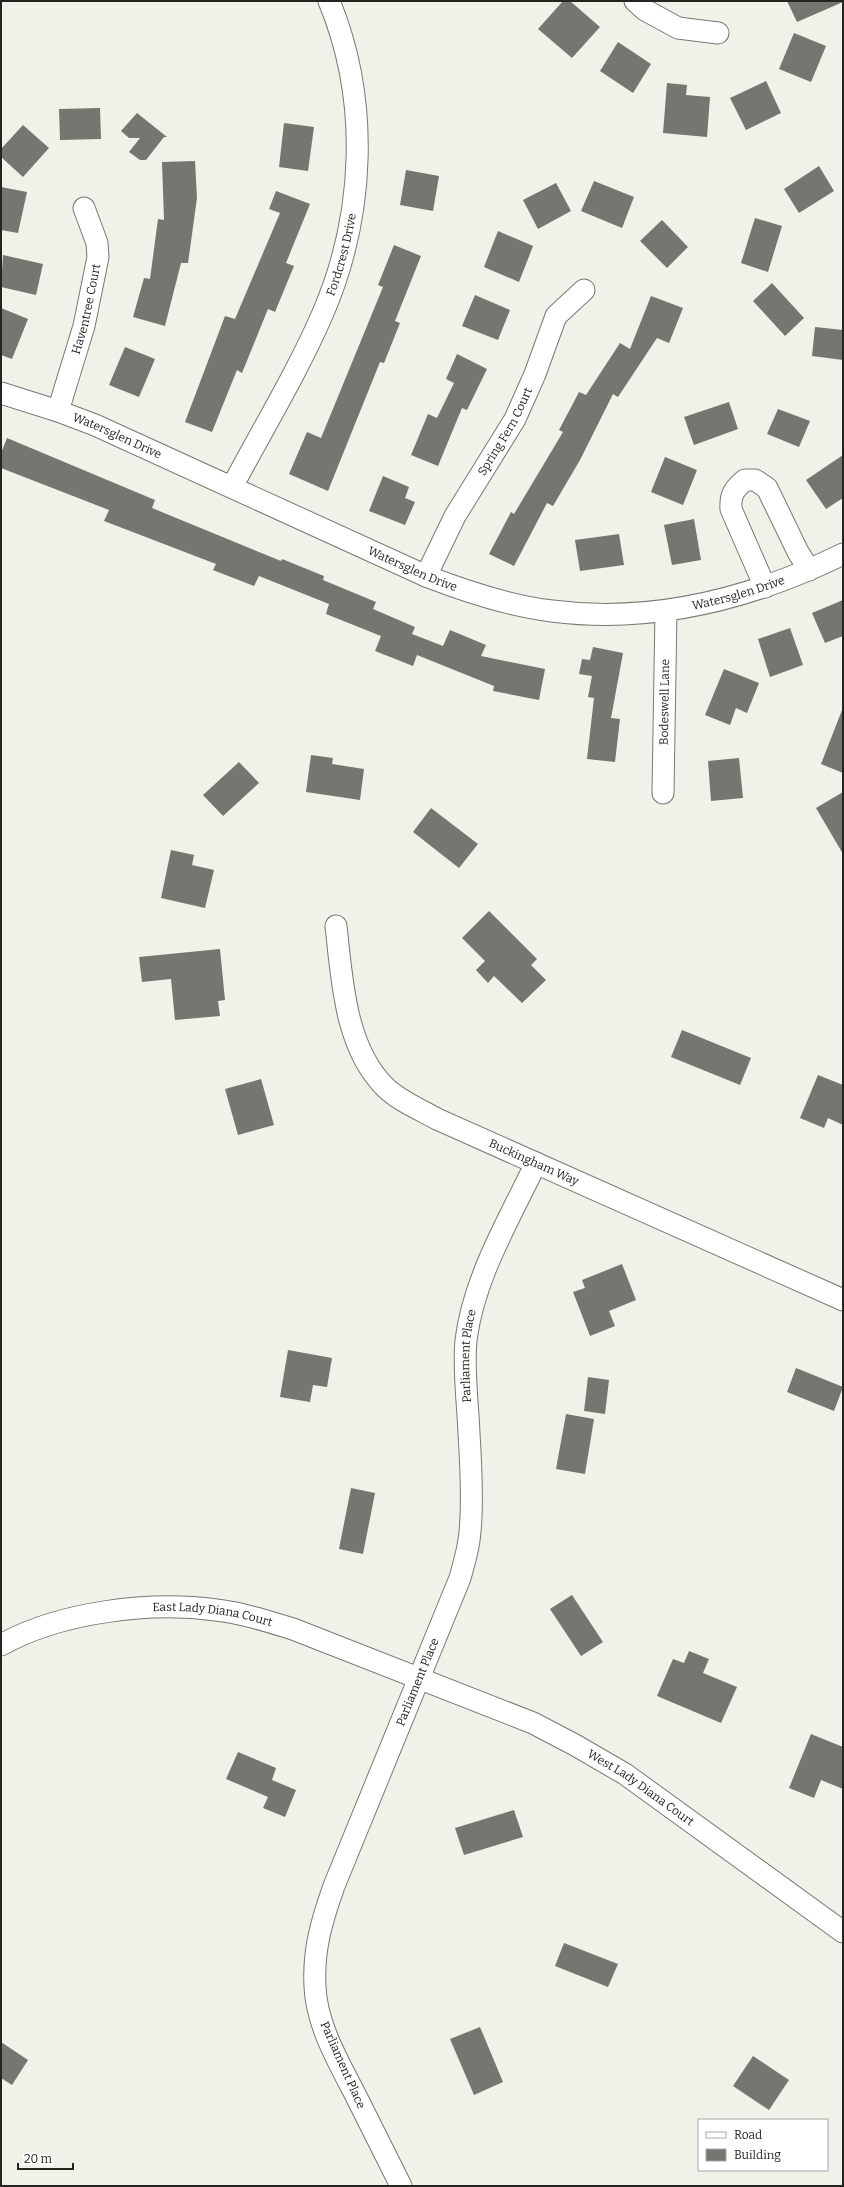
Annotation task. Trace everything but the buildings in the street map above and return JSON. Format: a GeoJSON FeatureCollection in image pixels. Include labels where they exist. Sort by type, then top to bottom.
{"type":"FeatureCollection","features":[{"type":"Feature","properties":{"kind":"street","name":"Fordcrest Drive"},"geometry":{"type":"LineString","coordinates":[[232,487],[304,353],[323,313],[336,280],[350,222],[358,158],[356,113],[349,65],[329,1]]}},
{"type":"Feature","properties":{"kind":"street"},"geometry":{"type":"LineString","coordinates":[[635,1],[645,10],[678,28],[718,34]]}},
{"type":"Feature","properties":{"kind":"street","name":"Haventree Court"},"geometry":{"type":"LineString","coordinates":[[58,411],[84,326],[98,257],[97,244],[84,208]]}},
{"type":"Feature","properties":{"kind":"street","name":"Spring Fern Court"},"geometry":{"type":"LineString","coordinates":[[426,576],[455,516],[515,419],[535,374],[556,316],[584,290]]}},
{"type":"Feature","properties":{"kind":"street","name":"Watersglen Drive"},"geometry":{"type":"LineString","coordinates":[[1,393],[58,411],[232,487],[426,576],[465,591],[552,611],[609,614],[666,611],[710,602],[765,587],[809,570],[843,554]]}},
{"type":"Feature","properties":{"kind":"street"},"geometry":{"type":"LineString","coordinates":[[765,587],[731,510],[730,500],[734,489],[745,480],[755,480],[767,488],[798,552],[809,570]]}},
{"type":"Feature","properties":{"kind":"street","name":"Bodeswell Lane"},"geometry":{"type":"LineString","coordinates":[[663,793],[666,611]]}},
{"type":"Feature","properties":{"kind":"street","name":"Buckingham Way"},"geometry":{"type":"LineString","coordinates":[[336,926],[349,1014],[355,1038],[370,1069],[386,1088],[437,1119],[843,1300]]}},
{"type":"Feature","properties":{"kind":"street","name":"Parliament Place"},"geometry":{"type":"LineString","coordinates":[[401,2186],[340,2064],[321,2019],[315,1987],[315,1957],[320,1925],[332,1892],[460,1578],[469,1545],[471,1516],[469,1434],[465,1389],[466,1341],[471,1308],[482,1277],[536,1164]]}},
{"type":"Feature","properties":{"kind":"street","name":"East Lady Diana Court"},"geometry":{"type":"LineString","coordinates":[[1,1645],[46,1627],[88,1614],[120,1610],[215,1610],[252,1617],[293,1628],[419,1678]]}},
{"type":"Feature","properties":{"kind":"street","name":"West Lady Diana Court"},"geometry":{"type":"LineString","coordinates":[[419,1678],[533,1723],[602,1760],[843,1932]]}}]}
